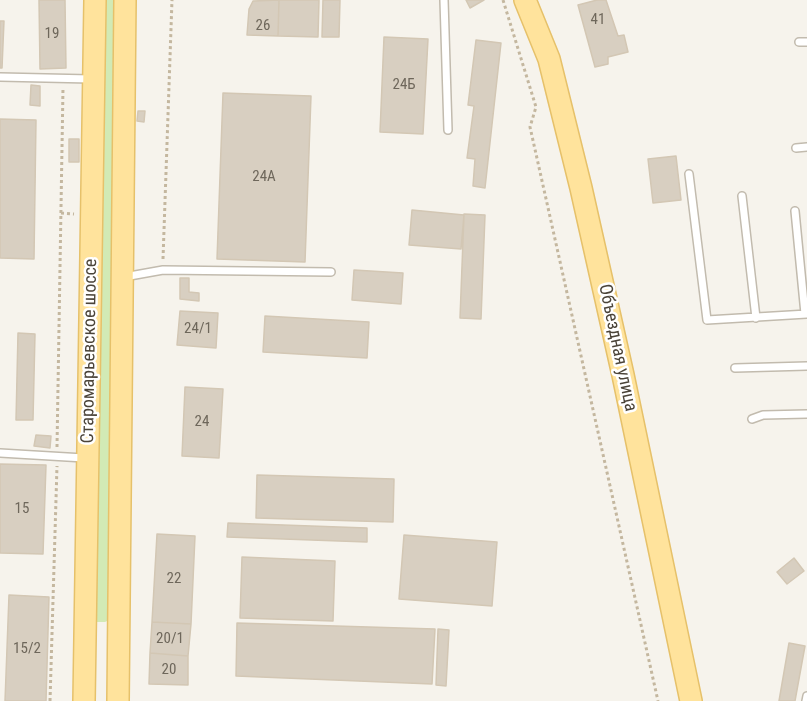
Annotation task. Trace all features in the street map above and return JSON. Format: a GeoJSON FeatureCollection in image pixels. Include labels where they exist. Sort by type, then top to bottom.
{"type":"FeatureCollection","features":[{"type":"Feature","properties":{"kind":"main road","name":"Старомарьевское шоссе"},"geometry":{"type":"LineString","coordinates":[[84,701],[95,0]]}},
{"type":"Feature","properties":{"kind":"main road","name":"Старомарьевское шоссе"},"geometry":{"type":"LineString","coordinates":[[118,701],[125,0]]}},
{"type":"Feature","properties":{"kind":"main road","name":"Объездная улица"},"geometry":{"type":"LineString","coordinates":[[525,0],[549,59],[581,188],[623,375],[691,701]]}},
{"type":"Feature","properties":{"kind":"main road"},"geometry":{"type":"LineString","coordinates":[[85,671],[118,670]]}},
{"type":"Feature","properties":{"kind":"lane"},"geometry":{"type":"LineString","coordinates":[[444,0],[448,130]]}},
{"type":"Feature","properties":{"kind":"lane"},"geometry":{"type":"LineString","coordinates":[[0,77],[94,80]]}},
{"type":"Feature","properties":{"kind":"lane"},"geometry":{"type":"LineString","coordinates":[[796,148],[807,147]]}},
{"type":"Feature","properties":{"kind":"lane"},"geometry":{"type":"LineString","coordinates":[[689,174],[707,320],[806,314],[795,211]]}},
{"type":"Feature","properties":{"kind":"lane"},"geometry":{"type":"LineString","coordinates":[[742,196],[756,318]]}},
{"type":"Feature","properties":{"kind":"lane"},"geometry":{"type":"LineString","coordinates":[[121,277],[163,270],[331,272]]}},
{"type":"Feature","properties":{"kind":"lane"},"geometry":{"type":"LineString","coordinates":[[735,368],[807,366]]}},
{"type":"Feature","properties":{"kind":"lane"},"geometry":{"type":"LineString","coordinates":[[752,419],[763,415],[807,414]]}},
{"type":"Feature","properties":{"kind":"lane"},"geometry":{"type":"LineString","coordinates":[[0,453],[88,458]]}},
{"type":"Feature","properties":{"kind":"lane"},"geometry":{"type":"LineString","coordinates":[[806,701],[807,696]]}},
{"type":"Feature","properties":{"kind":"path"},"geometry":{"type":"LineString","coordinates":[[163,270],[172,0]]}},
{"type":"Feature","properties":{"kind":"path"},"geometry":{"type":"LineString","coordinates":[[503,0],[536,107],[530,127],[658,701]]}},
{"type":"Feature","properties":{"kind":"path"},"geometry":{"type":"LineString","coordinates":[[50,701],[57,456],[63,78]]}},
{"type":"Feature","properties":{"kind":"green space"},"geometry":{"type":"Polygon","coordinates":[[[103,0],[117,0],[109,620],[97,622],[94,620],[103,0]]]}},
{"type":"Feature","properties":{"kind":"building"},"geometry":{"type":"Polygon","coordinates":[[[39,0],[65,0],[66,68],[40,69],[39,0]]]}},
{"type":"Feature","properties":{"kind":"building"},"geometry":{"type":"Polygon","coordinates":[[[279,0],[278,36],[247,35],[249,9],[253,1],[279,0]]]}},
{"type":"Feature","properties":{"kind":"building"},"geometry":{"type":"Polygon","coordinates":[[[279,0],[319,0],[318,37],[278,36],[279,0]]]}},
{"type":"Feature","properties":{"kind":"building"},"geometry":{"type":"Polygon","coordinates":[[[323,0],[340,0],[339,37],[322,37],[323,0]]]}},
{"type":"Feature","properties":{"kind":"building"},"geometry":{"type":"Polygon","coordinates":[[[466,0],[484,0],[470,8],[466,0]]]}},
{"type":"Feature","properties":{"kind":"building"},"geometry":{"type":"Polygon","coordinates":[[[606,0],[618,36],[624,35],[628,52],[608,57],[608,64],[595,67],[578,5],[606,0]]]}},
{"type":"Feature","properties":{"kind":"building"},"geometry":{"type":"Polygon","coordinates":[[[0,21],[4,21],[2,68],[0,68],[0,21]]]}},
{"type":"Feature","properties":{"kind":"building"},"geometry":{"type":"Polygon","coordinates":[[[384,37],[428,39],[423,134],[380,132],[384,37]]]}},
{"type":"Feature","properties":{"kind":"building"},"geometry":{"type":"Polygon","coordinates":[[[476,40],[501,43],[485,188],[473,186],[475,159],[467,158],[474,106],[468,105],[476,40]]]}},
{"type":"Feature","properties":{"kind":"building"},"geometry":{"type":"Polygon","coordinates":[[[31,85],[40,86],[40,106],[30,105],[31,85]]]}},
{"type":"Feature","properties":{"kind":"building"},"geometry":{"type":"Polygon","coordinates":[[[223,93],[311,96],[305,262],[217,259],[223,93]]]}},
{"type":"Feature","properties":{"kind":"building"},"geometry":{"type":"Polygon","coordinates":[[[138,111],[145,111],[144,122],[137,121],[138,111]]]}},
{"type":"Feature","properties":{"kind":"building"},"geometry":{"type":"Polygon","coordinates":[[[0,119],[36,120],[34,259],[0,258],[0,119]]]}},
{"type":"Feature","properties":{"kind":"building"},"geometry":{"type":"Polygon","coordinates":[[[69,139],[79,139],[79,162],[69,162],[69,139]]]}},
{"type":"Feature","properties":{"kind":"building"},"geometry":{"type":"Polygon","coordinates":[[[676,156],[681,200],[653,203],[648,159],[676,156]]]}},
{"type":"Feature","properties":{"kind":"building"},"geometry":{"type":"Polygon","coordinates":[[[412,210],[464,215],[461,249],[409,245],[412,210]]]}},
{"type":"Feature","properties":{"kind":"building"},"geometry":{"type":"Polygon","coordinates":[[[464,214],[485,215],[481,319],[460,318],[464,214]]]}},
{"type":"Feature","properties":{"kind":"building"},"geometry":{"type":"Polygon","coordinates":[[[354,270],[403,273],[401,304],[352,300],[354,270]]]}},
{"type":"Feature","properties":{"kind":"building"},"geometry":{"type":"Polygon","coordinates":[[[180,278],[189,278],[189,292],[199,293],[199,301],[180,299],[180,278]]]}},
{"type":"Feature","properties":{"kind":"building"},"geometry":{"type":"Polygon","coordinates":[[[180,311],[218,313],[216,348],[177,345],[180,311]]]}},
{"type":"Feature","properties":{"kind":"building"},"geometry":{"type":"Polygon","coordinates":[[[265,316],[369,322],[367,358],[263,352],[265,316]]]}},
{"type":"Feature","properties":{"kind":"building"},"geometry":{"type":"Polygon","coordinates":[[[18,333],[35,334],[33,420],[16,420],[18,333]]]}},
{"type":"Feature","properties":{"kind":"building"},"geometry":{"type":"Polygon","coordinates":[[[185,387],[223,389],[219,458],[182,456],[185,387]]]}},
{"type":"Feature","properties":{"kind":"building"},"geometry":{"type":"Polygon","coordinates":[[[36,435],[51,436],[50,448],[34,446],[36,435]]]}},
{"type":"Feature","properties":{"kind":"building"},"geometry":{"type":"Polygon","coordinates":[[[0,464],[46,465],[43,554],[0,553],[0,464]]]}},
{"type":"Feature","properties":{"kind":"building"},"geometry":{"type":"Polygon","coordinates":[[[257,475],[394,479],[393,522],[256,518],[257,475]]]}},
{"type":"Feature","properties":{"kind":"building"},"geometry":{"type":"Polygon","coordinates":[[[228,523],[367,528],[367,542],[227,537],[228,523]]]}},
{"type":"Feature","properties":{"kind":"building"},"geometry":{"type":"Polygon","coordinates":[[[157,534],[195,536],[191,624],[152,622],[157,534]]]}},
{"type":"Feature","properties":{"kind":"building"},"geometry":{"type":"Polygon","coordinates":[[[404,535],[497,542],[492,606],[399,599],[404,535]]]}},
{"type":"Feature","properties":{"kind":"building"},"geometry":{"type":"Polygon","coordinates":[[[242,557],[335,561],[333,621],[240,618],[242,557]]]}},
{"type":"Feature","properties":{"kind":"building"},"geometry":{"type":"Polygon","coordinates":[[[794,558],[804,571],[787,584],[777,572],[794,558]]]}},
{"type":"Feature","properties":{"kind":"building"},"geometry":{"type":"Polygon","coordinates":[[[9,595],[49,597],[46,701],[5,701],[9,595]]]}},
{"type":"Feature","properties":{"kind":"building"},"geometry":{"type":"Polygon","coordinates":[[[152,622],[191,624],[188,656],[150,653],[152,622]]]}},
{"type":"Feature","properties":{"kind":"building"},"geometry":{"type":"Polygon","coordinates":[[[237,623],[435,629],[432,684],[236,676],[237,623]]]}},
{"type":"Feature","properties":{"kind":"building"},"geometry":{"type":"Polygon","coordinates":[[[438,629],[449,630],[446,686],[436,685],[438,629]]]}},
{"type":"Feature","properties":{"kind":"building"},"geometry":{"type":"Polygon","coordinates":[[[789,643],[805,646],[795,701],[779,701],[789,643]]]}},
{"type":"Feature","properties":{"kind":"building"},"geometry":{"type":"Polygon","coordinates":[[[150,653],[188,656],[188,685],[149,684],[150,653]]]}}]}
